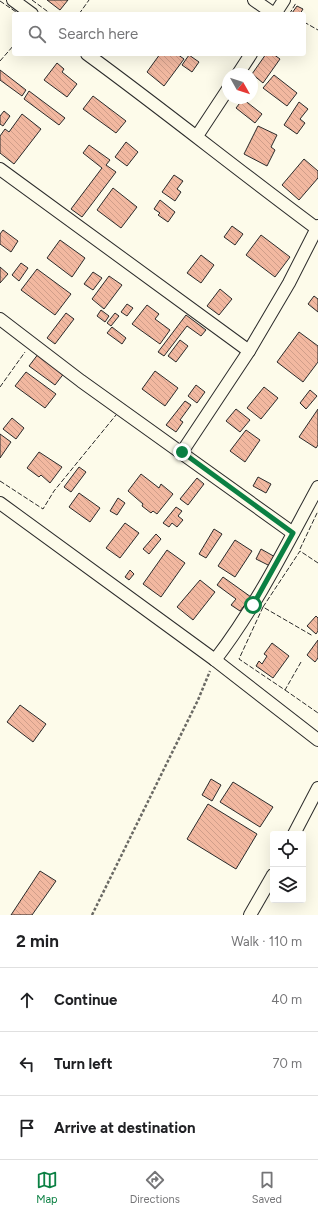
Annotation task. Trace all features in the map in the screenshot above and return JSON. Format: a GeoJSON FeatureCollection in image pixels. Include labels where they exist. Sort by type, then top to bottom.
{"type":"FeatureCollection","features":[{"type":"Feature","properties":{"kind":"street"},"geometry":{"type":"LineString","coordinates":[[13,0],[29,12]]}},
{"type":"Feature","properties":{"kind":"street"},"geometry":{"type":"LineString","coordinates":[[254,0],[271,12]]}},
{"type":"Feature","properties":{"kind":"street"},"geometry":{"type":"LineString","coordinates":[[275,12],[284,0]]}},
{"type":"Feature","properties":{"kind":"street"},"geometry":{"type":"LineString","coordinates":[[90,56],[197,136],[254,182],[317,227],[289,283],[249,351],[182,452]]}},
{"type":"Feature","properties":{"kind":"street"},"geometry":{"type":"LineString","coordinates":[[242,68],[249,56]]}},
{"type":"Feature","properties":{"kind":"street"},"geometry":{"type":"LineString","coordinates":[[197,136],[222,98]]}},
{"type":"Feature","properties":{"kind":"street"},"geometry":{"type":"LineString","coordinates":[[0,169],[249,351]]}},
{"type":"Feature","properties":{"kind":"street"},"geometry":{"type":"LineString","coordinates":[[0,319],[82,381],[293,533]]}},
{"type":"Feature","properties":{"kind":"street"},"geometry":{"type":"LineString","coordinates":[[215,660],[228,644],[253,605],[318,487]]}},
{"type":"Feature","properties":{"kind":"street"},"geometry":{"type":"LineString","coordinates":[[0,503],[215,660],[318,740]]}},
{"type":"Feature","properties":{"kind":"street"},"geometry":{"type":"LineString","coordinates":[[296,831],[318,788]]}},
{"type":"Feature","properties":{"kind":"street"},"geometry":{"type":"LineString","coordinates":[[250,915],[270,880]]}},
{"type":"Feature","properties":{"kind":"path"},"geometry":{"type":"LineString","coordinates":[[92,915],[198,700],[215,660]]}},
{"type":"Feature","properties":{"kind":"building"},"geometry":{"type":"Polygon","coordinates":[[[47,0],[68,0],[60,10],[47,0]]]}},
{"type":"Feature","properties":{"kind":"building"},"geometry":{"type":"Polygon","coordinates":[[[297,6],[303,9],[301,12],[293,12],[297,6]]]}},
{"type":"Feature","properties":{"kind":"building"},"geometry":{"type":"Polygon","coordinates":[[[159,56],[180,56],[184,59],[164,86],[147,72],[159,56]]]}},
{"type":"Feature","properties":{"kind":"building"},"geometry":{"type":"Polygon","coordinates":[[[188,56],[199,62],[192,72],[182,65],[188,56]]]}},
{"type":"Feature","properties":{"kind":"building"},"geometry":{"type":"Polygon","coordinates":[[[265,56],[276,56],[280,59],[263,83],[258,79],[258,68],[256,68],[265,56]]]}},
{"type":"Feature","properties":{"kind":"building"},"geometry":{"type":"Polygon","coordinates":[[[57,63],[64,69],[62,72],[77,84],[67,97],[44,80],[57,63]]]}},
{"type":"Feature","properties":{"kind":"building"},"geometry":{"type":"Polygon","coordinates":[[[0,70],[26,90],[22,96],[0,80],[0,70]]]}},
{"type":"Feature","properties":{"kind":"building"},"geometry":{"type":"Polygon","coordinates":[[[274,75],[297,93],[287,106],[263,88],[274,75]]]}},
{"type":"Feature","properties":{"kind":"building"},"geometry":{"type":"Polygon","coordinates":[[[29,91],[65,118],[59,125],[24,99],[29,91]]]}},
{"type":"Feature","properties":{"kind":"building"},"geometry":{"type":"Polygon","coordinates":[[[93,96],[126,121],[116,133],[83,109],[93,96]]]}},
{"type":"Feature","properties":{"kind":"building"},"geometry":{"type":"Polygon","coordinates":[[[299,102],[308,109],[300,119],[305,123],[297,134],[284,125],[299,102]]]}},
{"type":"Feature","properties":{"kind":"building"},"geometry":{"type":"Polygon","coordinates":[[[239,104],[249,104],[262,114],[255,123],[236,108],[239,104]]]}},
{"type":"Feature","properties":{"kind":"building"},"geometry":{"type":"Polygon","coordinates":[[[4,111],[10,116],[3,126],[0,124],[0,116],[4,111]]]}},
{"type":"Feature","properties":{"kind":"building"},"geometry":{"type":"Polygon","coordinates":[[[22,114],[41,129],[14,164],[0,153],[0,136],[5,129],[9,132],[22,114]]]}},
{"type":"Feature","properties":{"kind":"building"},"geometry":{"type":"Polygon","coordinates":[[[258,126],[277,135],[271,147],[275,150],[267,166],[244,154],[258,126]]]}},
{"type":"Feature","properties":{"kind":"building"},"geometry":{"type":"Polygon","coordinates":[[[126,142],[138,152],[127,166],[115,157],[126,142]]]}},
{"type":"Feature","properties":{"kind":"building"},"geometry":{"type":"Polygon","coordinates":[[[89,145],[110,160],[106,165],[116,172],[82,217],[71,209],[102,168],[83,153],[89,145]]]}},
{"type":"Feature","properties":{"kind":"building"},"geometry":{"type":"Polygon","coordinates":[[[304,159],[318,171],[318,178],[299,200],[282,185],[304,159]]]}},
{"type":"Feature","properties":{"kind":"building"},"geometry":{"type":"Polygon","coordinates":[[[174,175],[183,181],[177,189],[181,192],[175,201],[162,192],[174,175]]]}},
{"type":"Feature","properties":{"kind":"building"},"geometry":{"type":"Polygon","coordinates":[[[113,188],[137,207],[121,228],[97,210],[113,188]]]}},
{"type":"Feature","properties":{"kind":"building"},"geometry":{"type":"Polygon","coordinates":[[[160,200],[175,212],[168,222],[158,215],[160,213],[154,209],[160,200]]]}},
{"type":"Feature","properties":{"kind":"building"},"geometry":{"type":"Polygon","coordinates":[[[232,226],[243,234],[235,245],[224,237],[232,226]]]}},
{"type":"Feature","properties":{"kind":"building"},"geometry":{"type":"Polygon","coordinates":[[[3,230],[18,241],[11,252],[0,244],[0,234],[3,230]]]}},
{"type":"Feature","properties":{"kind":"building"},"geometry":{"type":"Polygon","coordinates":[[[261,235],[290,257],[275,277],[246,255],[261,235]]]}},
{"type":"Feature","properties":{"kind":"building"},"geometry":{"type":"Polygon","coordinates":[[[60,240],[85,258],[72,277],[47,258],[60,240]]]}},
{"type":"Feature","properties":{"kind":"building"},"geometry":{"type":"Polygon","coordinates":[[[201,255],[214,265],[201,283],[187,273],[201,255]]]}},
{"type":"Feature","properties":{"kind":"building"},"geometry":{"type":"Polygon","coordinates":[[[21,263],[28,268],[19,281],[12,275],[21,263]]]}},
{"type":"Feature","properties":{"kind":"building"},"geometry":{"type":"Polygon","coordinates":[[[0,267],[8,274],[0,283],[0,267]]]}},
{"type":"Feature","properties":{"kind":"building"},"geometry":{"type":"Polygon","coordinates":[[[37,269],[71,294],[55,315],[21,290],[37,269]]]}},
{"type":"Feature","properties":{"kind":"building"},"geometry":{"type":"Polygon","coordinates":[[[93,272],[102,278],[93,290],[84,284],[93,272]]]}},
{"type":"Feature","properties":{"kind":"building"},"geometry":{"type":"Polygon","coordinates":[[[109,276],[122,285],[104,309],[92,299],[109,276]]]}},
{"type":"Feature","properties":{"kind":"building"},"geometry":{"type":"Polygon","coordinates":[[[220,289],[232,299],[219,315],[207,306],[220,289]]]}},
{"type":"Feature","properties":{"kind":"building"},"geometry":{"type":"Polygon","coordinates":[[[314,296],[318,299],[318,312],[308,304],[314,296]]]}},
{"type":"Feature","properties":{"kind":"building"},"geometry":{"type":"Polygon","coordinates":[[[127,304],[133,308],[127,316],[121,312],[127,304]]]}},
{"type":"Feature","properties":{"kind":"building"},"geometry":{"type":"Polygon","coordinates":[[[147,305],[159,314],[155,319],[170,330],[160,344],[132,324],[147,305]]]}},
{"type":"Feature","properties":{"kind":"building"},"geometry":{"type":"Polygon","coordinates":[[[101,310],[109,316],[105,322],[97,316],[101,310]]]}},
{"type":"Feature","properties":{"kind":"building"},"geometry":{"type":"Polygon","coordinates":[[[66,313],[74,319],[55,344],[47,338],[66,313]]]}},
{"type":"Feature","properties":{"kind":"building"},"geometry":{"type":"Polygon","coordinates":[[[115,313],[119,316],[111,326],[107,323],[115,313]]]}},
{"type":"Feature","properties":{"kind":"building"},"geometry":{"type":"Polygon","coordinates":[[[186,315],[206,330],[201,336],[187,326],[164,356],[158,352],[186,315]]]}},
{"type":"Feature","properties":{"kind":"building"},"geometry":{"type":"Polygon","coordinates":[[[112,327],[126,338],[122,344],[107,333],[112,327]]]}},
{"type":"Feature","properties":{"kind":"building"},"geometry":{"type":"Polygon","coordinates":[[[299,332],[318,346],[318,362],[303,382],[277,362],[299,332]]]}},
{"type":"Feature","properties":{"kind":"building"},"geometry":{"type":"Polygon","coordinates":[[[180,340],[188,346],[176,362],[168,356],[180,340]]]}},
{"type":"Feature","properties":{"kind":"building"},"geometry":{"type":"Polygon","coordinates":[[[39,353],[65,372],[55,385],[29,366],[39,353]]]}},
{"type":"Feature","properties":{"kind":"building"},"geometry":{"type":"Polygon","coordinates":[[[155,371],[178,388],[165,406],[142,389],[155,371]]]}},
{"type":"Feature","properties":{"kind":"building"},"geometry":{"type":"Polygon","coordinates":[[[26,372],[56,394],[45,408],[15,386],[26,372]]]}},
{"type":"Feature","properties":{"kind":"building"},"geometry":{"type":"Polygon","coordinates":[[[196,385],[205,392],[197,403],[188,396],[196,385]]]}},
{"type":"Feature","properties":{"kind":"building"},"geometry":{"type":"Polygon","coordinates":[[[264,387],[278,398],[261,419],[247,408],[264,387]]]}},
{"type":"Feature","properties":{"kind":"building"},"geometry":{"type":"Polygon","coordinates":[[[310,390],[317,396],[306,409],[300,403],[310,390]]]}},
{"type":"Feature","properties":{"kind":"building"},"geometry":{"type":"Polygon","coordinates":[[[185,401],[191,405],[180,420],[183,422],[176,432],[166,425],[185,401]]]}},
{"type":"Feature","properties":{"kind":"building"},"geometry":{"type":"Polygon","coordinates":[[[236,409],[250,420],[240,432],[226,421],[236,409]]]}},
{"type":"Feature","properties":{"kind":"building"},"geometry":{"type":"Polygon","coordinates":[[[318,409],[318,445],[316,448],[299,437],[318,409]]]}},
{"type":"Feature","properties":{"kind":"building"},"geometry":{"type":"Polygon","coordinates":[[[12,418],[24,428],[16,439],[3,429],[12,418]]]}},
{"type":"Feature","properties":{"kind":"building"},"geometry":{"type":"Polygon","coordinates":[[[246,430],[260,440],[245,462],[230,451],[246,430]]]}},
{"type":"Feature","properties":{"kind":"building"},"geometry":{"type":"Polygon","coordinates":[[[0,434],[11,442],[0,458],[0,434]]]}},
{"type":"Feature","properties":{"kind":"building"},"geometry":{"type":"Polygon","coordinates":[[[39,452],[62,467],[50,483],[41,475],[39,477],[27,468],[39,452]]]}},
{"type":"Feature","properties":{"kind":"building"},"geometry":{"type":"Polygon","coordinates":[[[79,467],[86,472],[71,492],[64,487],[79,467]]]}},
{"type":"Feature","properties":{"kind":"building"},"geometry":{"type":"Polygon","coordinates":[[[141,474],[159,488],[161,484],[173,494],[157,514],[153,511],[151,513],[142,506],[143,504],[128,491],[141,474]]]}},
{"type":"Feature","properties":{"kind":"building"},"geometry":{"type":"Polygon","coordinates":[[[258,477],[271,484],[266,493],[253,486],[258,477]]]}},
{"type":"Feature","properties":{"kind":"building"},"geometry":{"type":"Polygon","coordinates":[[[197,478],[204,484],[188,505],[180,499],[197,478]]]}},
{"type":"Feature","properties":{"kind":"building"},"geometry":{"type":"Polygon","coordinates":[[[79,493],[100,508],[90,522],[69,507],[79,493]]]}},
{"type":"Feature","properties":{"kind":"building"},"geometry":{"type":"Polygon","coordinates":[[[118,498],[125,503],[117,515],[110,511],[118,498]]]}},
{"type":"Feature","properties":{"kind":"building"},"geometry":{"type":"Polygon","coordinates":[[[176,507],[182,511],[178,516],[183,520],[177,527],[172,523],[169,527],[163,523],[176,507]]]}},
{"type":"Feature","properties":{"kind":"building"},"geometry":{"type":"Polygon","coordinates":[[[125,523],[139,533],[120,558],[106,548],[125,523]]]}},
{"type":"Feature","properties":{"kind":"building"},"geometry":{"type":"Polygon","coordinates":[[[214,529],[222,534],[206,558],[199,554],[214,529]]]}},
{"type":"Feature","properties":{"kind":"building"},"geometry":{"type":"Polygon","coordinates":[[[156,534],[161,539],[149,554],[143,549],[156,534]]]}},
{"type":"Feature","properties":{"kind":"building"},"geometry":{"type":"Polygon","coordinates":[[[235,540],[252,551],[235,577],[218,566],[235,540]]]}},
{"type":"Feature","properties":{"kind":"building"},"geometry":{"type":"Polygon","coordinates":[[[261,549],[277,558],[272,567],[256,559],[261,549]]]}},
{"type":"Feature","properties":{"kind":"building"},"geometry":{"type":"Polygon","coordinates":[[[167,550],[185,563],[161,597],[143,584],[167,550]]]}},
{"type":"Feature","properties":{"kind":"building"},"geometry":{"type":"Polygon","coordinates":[[[130,570],[134,574],[129,580],[125,577],[130,570]]]}},
{"type":"Feature","properties":{"kind":"building"},"geometry":{"type":"Polygon","coordinates":[[[223,577],[251,597],[240,611],[231,605],[236,599],[217,585],[223,577]]]}},
{"type":"Feature","properties":{"kind":"building"},"geometry":{"type":"Polygon","coordinates":[[[200,580],[215,592],[193,620],[177,607],[200,580]]]}},
{"type":"Feature","properties":{"kind":"building"},"geometry":{"type":"Polygon","coordinates":[[[316,616],[318,618],[318,631],[316,634],[307,626],[316,616]]]}},
{"type":"Feature","properties":{"kind":"building"},"geometry":{"type":"Polygon","coordinates":[[[318,640],[318,658],[315,662],[307,655],[318,640]]]}},
{"type":"Feature","properties":{"kind":"building"},"geometry":{"type":"Polygon","coordinates":[[[272,643],[289,656],[273,678],[256,666],[259,661],[262,664],[267,656],[264,654],[272,643]]]}},
{"type":"Feature","properties":{"kind":"building"},"geometry":{"type":"Polygon","coordinates":[[[20,705],[46,724],[33,742],[7,722],[20,705]]]}},
{"type":"Feature","properties":{"kind":"building"},"geometry":{"type":"Polygon","coordinates":[[[211,779],[221,785],[212,801],[202,795],[211,779]]]}},
{"type":"Feature","properties":{"kind":"building"},"geometry":{"type":"Polygon","coordinates":[[[233,782],[273,807],[260,827],[220,802],[233,782]]]}},
{"type":"Feature","properties":{"kind":"building"},"geometry":{"type":"Polygon","coordinates":[[[208,804],[257,834],[236,869],[187,839],[208,804]]]}},
{"type":"Feature","properties":{"kind":"building"},"geometry":{"type":"Polygon","coordinates":[[[40,871],[56,881],[32,915],[11,915],[40,871]]]}},
{"type":"Feature","properties":{"kind":"fence"},"geometry":{"type":"LineString","coordinates":[[32,0],[48,12]]}},
{"type":"Feature","properties":{"kind":"fence"},"geometry":{"type":"LineString","coordinates":[[80,12],[89,0]]}},
{"type":"Feature","properties":{"kind":"fence"},"geometry":{"type":"LineString","coordinates":[[0,1],[16,12]]}},
{"type":"Feature","properties":{"kind":"fence"},"geometry":{"type":"LineString","coordinates":[[291,12],[296,3]]}},
{"type":"Feature","properties":{"kind":"fence"},"geometry":{"type":"LineString","coordinates":[[306,23],[318,30]]}},
{"type":"Feature","properties":{"kind":"fence"},"geometry":{"type":"LineString","coordinates":[[0,61],[12,47]]}},
{"type":"Feature","properties":{"kind":"fence"},"geometry":{"type":"LineString","coordinates":[[0,387],[25,352]]}},
{"type":"Feature","properties":{"kind":"fence"},"geometry":{"type":"LineString","coordinates":[[0,481],[43,509],[54,491],[116,415]]}},
{"type":"Feature","properties":{"kind":"fence"},"geometry":{"type":"LineString","coordinates":[[300,549],[318,511]]}},
{"type":"Feature","properties":{"kind":"fence"},"geometry":{"type":"LineString","coordinates":[[263,607],[300,551],[318,563]]}},
{"type":"Feature","properties":{"kind":"fence"},"geometry":{"type":"LineString","coordinates":[[301,662],[285,690],[239,659],[263,607],[313,636]]}},
{"type":"Feature","properties":{"kind":"fence"},"geometry":{"type":"LineString","coordinates":[[285,690],[318,713]]}},
{"type":"Feature","properties":{"kind":"route"},"geometry":{"type":"LineString","coordinates":[[182,452],[293,533],[253,605]]}}]}
